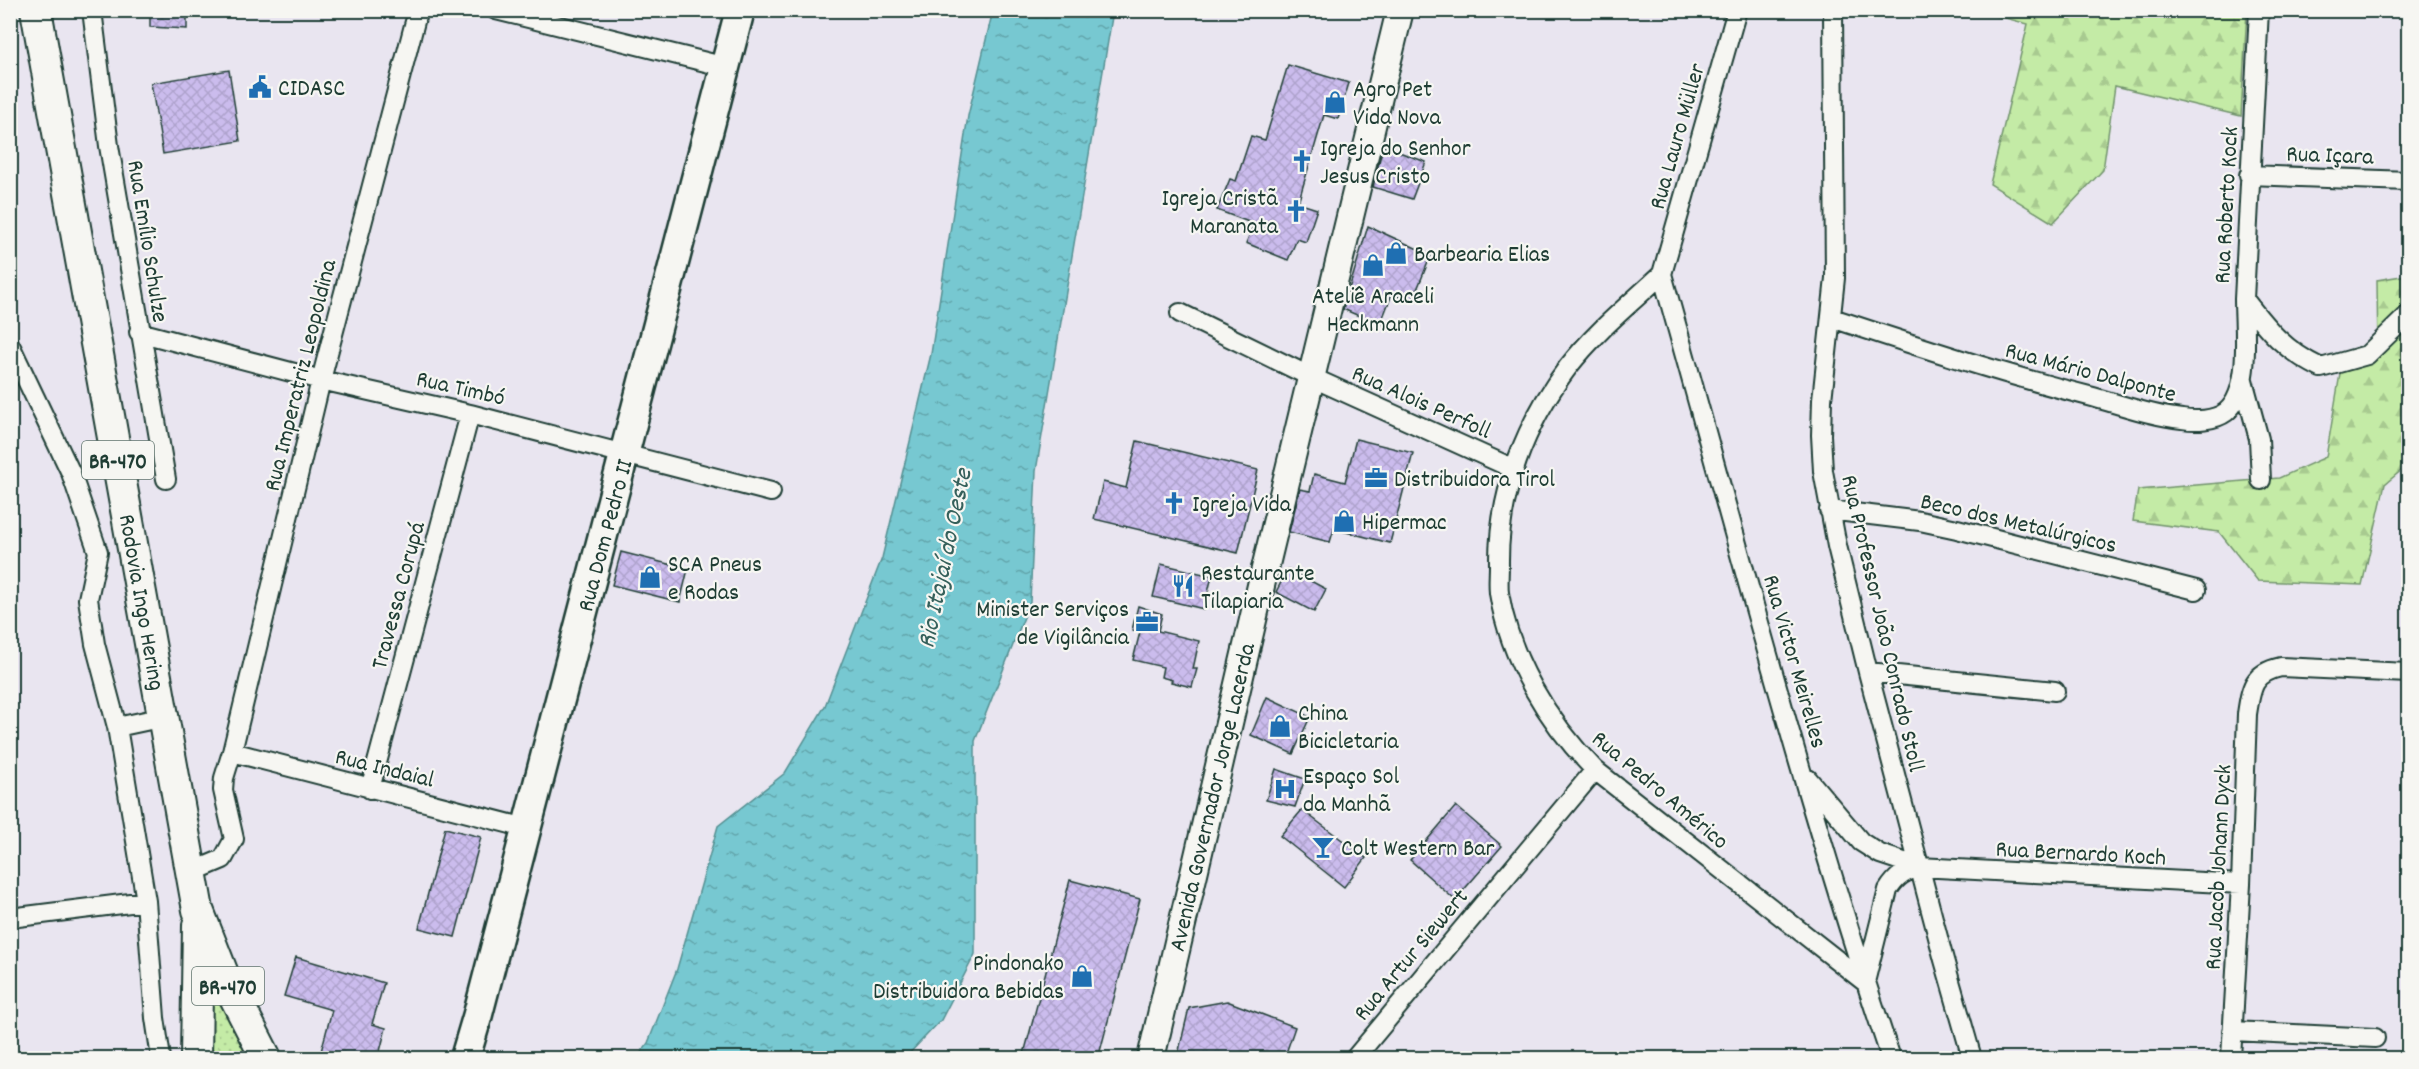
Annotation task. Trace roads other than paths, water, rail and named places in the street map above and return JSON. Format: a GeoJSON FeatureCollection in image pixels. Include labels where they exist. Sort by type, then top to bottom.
{"type":"FeatureCollection","features":[{"type":"Feature","properties":{"kind":"highway","name":"Rodovia Ingo Hering"},"geometry":{"type":"LineString","coordinates":[[36,10],[198,910],[196,1059]]}},
{"type":"Feature","properties":{"kind":"highway","name":"Rodovia Ingo Hering"},"geometry":{"type":"LineString","coordinates":[[198,910],[222,974],[266,1059]]}},
{"type":"Feature","properties":{"kind":"main road","name":"Rua Dom Pedro II"},"geometry":{"type":"LineString","coordinates":[[465,1059],[626,453],[740,10]]}},
{"type":"Feature","properties":{"kind":"main road","name":"Avenida Governador Jorge Lacerda"},"geometry":{"type":"LineString","coordinates":[[1150,1059],[1400,10]]}},
{"type":"Feature","properties":{"kind":"street","name":"Rua Emílio Schulze"},"geometry":{"type":"LineString","coordinates":[[92,10],[109,146],[166,479]]}},
{"type":"Feature","properties":{"kind":"street","name":"Rua Imperatriz Leopoldina"},"geometry":{"type":"LineString","coordinates":[[192,872],[223,859],[234,839],[223,790],[224,778],[321,380],[418,10]]}},
{"type":"Feature","properties":{"kind":"street"},"geometry":{"type":"LineString","coordinates":[[496,10],[726,68]]}},
{"type":"Feature","properties":{"kind":"street","name":"Rua Lauro Müller"},"geometry":{"type":"LineString","coordinates":[[1662,274],[1737,10]]}},
{"type":"Feature","properties":{"kind":"street","name":"Rua Professor João Conrado Stoll"},"geometry":{"type":"LineString","coordinates":[[1833,10],[1835,278],[1821,435],[1829,510],[1868,672],[1972,1059]]}},
{"type":"Feature","properties":{"kind":"street","name":"Rua Roberto Kock"},"geometry":{"type":"LineString","coordinates":[[2259,10],[2244,298],[2270,332],[2285,347],[2321,369],[2367,355],[2409,315]]}},
{"type":"Feature","properties":{"kind":"street","name":"Rua Içara"},"geometry":{"type":"LineString","coordinates":[[2249,175],[2409,181]]}},
{"type":"Feature","properties":{"kind":"street","name":"Rua Pedro Américo"},"geometry":{"type":"LineString","coordinates":[[1662,274],[1601,330],[1569,366],[1548,396],[1527,435],[1502,511],[1498,551],[1499,592],[1508,630],[1536,696],[1574,750],[1594,770],[1865,982]]}},
{"type":"Feature","properties":{"kind":"street","name":"Rua Victor Meirelles"},"geometry":{"type":"LineString","coordinates":[[1662,274],[1802,772],[1865,982],[1891,1059]]}},
{"type":"Feature","properties":{"kind":"street","name":"Rua Mário Dalponte"},"geometry":{"type":"LineString","coordinates":[[1832,318],[2023,379],[2181,419],[2211,419],[2225,413],[2236,400],[2243,380],[2244,298]]}},
{"type":"Feature","properties":{"kind":"street","name":"Rua Alois Perfoll"},"geometry":{"type":"LineString","coordinates":[[1180,313],[1311,377],[1514,469]]}},
{"type":"Feature","properties":{"kind":"street","name":"Rua Timbó"},"geometry":{"type":"LineString","coordinates":[[140,332],[321,380],[626,453],[771,492]]}},
{"type":"Feature","properties":{"kind":"street"},"geometry":{"type":"LineString","coordinates":[[10,345],[71,473],[98,552],[88,599],[95,645],[117,727],[146,902],[155,1018],[161,1059]]}},
{"type":"Feature","properties":{"kind":"street"},"geometry":{"type":"LineString","coordinates":[[2243,380],[2259,439],[2261,480]]}},
{"type":"Feature","properties":{"kind":"street","name":"Travessa Corupá"},"geometry":{"type":"LineString","coordinates":[[370,789],[470,414]]}},
{"type":"Feature","properties":{"kind":"street","name":"Beco dos Metalúrgicos"},"geometry":{"type":"LineString","coordinates":[[1829,510],[1920,521],[1957,529],[2196,590]]}},
{"type":"Feature","properties":{"kind":"street"},"geometry":{"type":"LineString","coordinates":[[98,552],[132,538]]}},
{"type":"Feature","properties":{"kind":"street","name":"Rua Jacob Johann Dyck"},"geometry":{"type":"LineString","coordinates":[[2231,1059],[2241,884],[2247,714],[2250,694],[2256,679],[2266,670],[2282,667],[2409,674]]}},
{"type":"Feature","properties":{"kind":"street"},"geometry":{"type":"LineString","coordinates":[[1868,672],[2055,691]]}},
{"type":"Feature","properties":{"kind":"street"},"geometry":{"type":"LineString","coordinates":[[117,727],[164,717]]}},
{"type":"Feature","properties":{"kind":"street","name":"Rua Indaial"},"geometry":{"type":"LineString","coordinates":[[232,752],[526,828]]}},
{"type":"Feature","properties":{"kind":"street","name":"Rua Artur Siewert"},"geometry":{"type":"LineString","coordinates":[[1355,1059],[1594,770]]}},
{"type":"Feature","properties":{"kind":"street","name":"Rua Bernardo Koch"},"geometry":{"type":"LineString","coordinates":[[1802,772],[1861,842],[1880,854],[1919,867],[2241,884]]}},
{"type":"Feature","properties":{"kind":"street"},"geometry":{"type":"LineString","coordinates":[[1880,854],[1888,890]]}},
{"type":"Feature","properties":{"kind":"street"},"geometry":{"type":"LineString","coordinates":[[1865,982],[1888,890],[1902,873],[1919,867]]}},
{"type":"Feature","properties":{"kind":"street"},"geometry":{"type":"LineString","coordinates":[[10,918],[146,902]]}},
{"type":"Feature","properties":{"kind":"street"},"geometry":{"type":"LineString","coordinates":[[2232,1031],[2375,1038]]}},
{"type":"Feature","properties":{"kind":"water","name":"Rio Itajaí do Oeste"},"geometry":{"type":"Polygon","coordinates":[[[993,10],[1113,11],[1036,471],[1030,602],[975,741],[975,954],[941,1020],[905,1058],[637,1058],[648,1043],[677,969],[718,826],[785,773],[825,706],[882,558],[931,354],[968,116],[993,10]]]}},
{"type":"Feature","properties":{"kind":"place","name":"CIDASC"},"geometry":{"type":"Point","coordinates":[260,87]}},
{"type":"Feature","properties":{"kind":"place","name":"Agro Pet Vida Nova"},"geometry":{"type":"Point","coordinates":[1335,102]}},
{"type":"Feature","properties":{"kind":"place","name":"Igreja do Senhor Jesus Cristo"},"geometry":{"type":"Point","coordinates":[1302,161]}},
{"type":"Feature","properties":{"kind":"place","name":"Igreja Cristã Maranata"},"geometry":{"type":"Point","coordinates":[1296,211]}},
{"type":"Feature","properties":{"kind":"place","name":"Barbearia Elias"},"geometry":{"type":"Point","coordinates":[1396,253]}},
{"type":"Feature","properties":{"kind":"place","name":"Ateliê Araceli Heckmann"},"geometry":{"type":"Point","coordinates":[1373,265]}},
{"type":"Feature","properties":{"kind":"place","name":"Distribuidora Tirol"},"geometry":{"type":"Point","coordinates":[1376,478]}},
{"type":"Feature","properties":{"kind":"place","name":"Igreja Vida"},"geometry":{"type":"Point","coordinates":[1174,503]}},
{"type":"Feature","properties":{"kind":"place","name":"Hipermac"},"geometry":{"type":"Point","coordinates":[1344,521]}},
{"type":"Feature","properties":{"kind":"place","name":"SCA Pneus e Rodas"},"geometry":{"type":"Point","coordinates":[650,577]}},
{"type":"Feature","properties":{"kind":"place","name":"Restaurante Tilapiaria"},"geometry":{"type":"Point","coordinates":[1183,586]}},
{"type":"Feature","properties":{"kind":"place","name":"Minister Serviços de Vigilância"},"geometry":{"type":"Point","coordinates":[1147,622]}},
{"type":"Feature","properties":{"kind":"place","name":"China Bicicletaria"},"geometry":{"type":"Point","coordinates":[1280,726]}},
{"type":"Feature","properties":{"kind":"place","name":"Espaço Sol da Manhã"},"geometry":{"type":"Point","coordinates":[1285,789]}},
{"type":"Feature","properties":{"kind":"place","name":"Colt Western Bar"},"geometry":{"type":"Point","coordinates":[1323,847]}},
{"type":"Feature","properties":{"kind":"place","name":"Pindonako Distribuidora Bebidas"},"geometry":{"type":"Point","coordinates":[1082,976]}}]}
